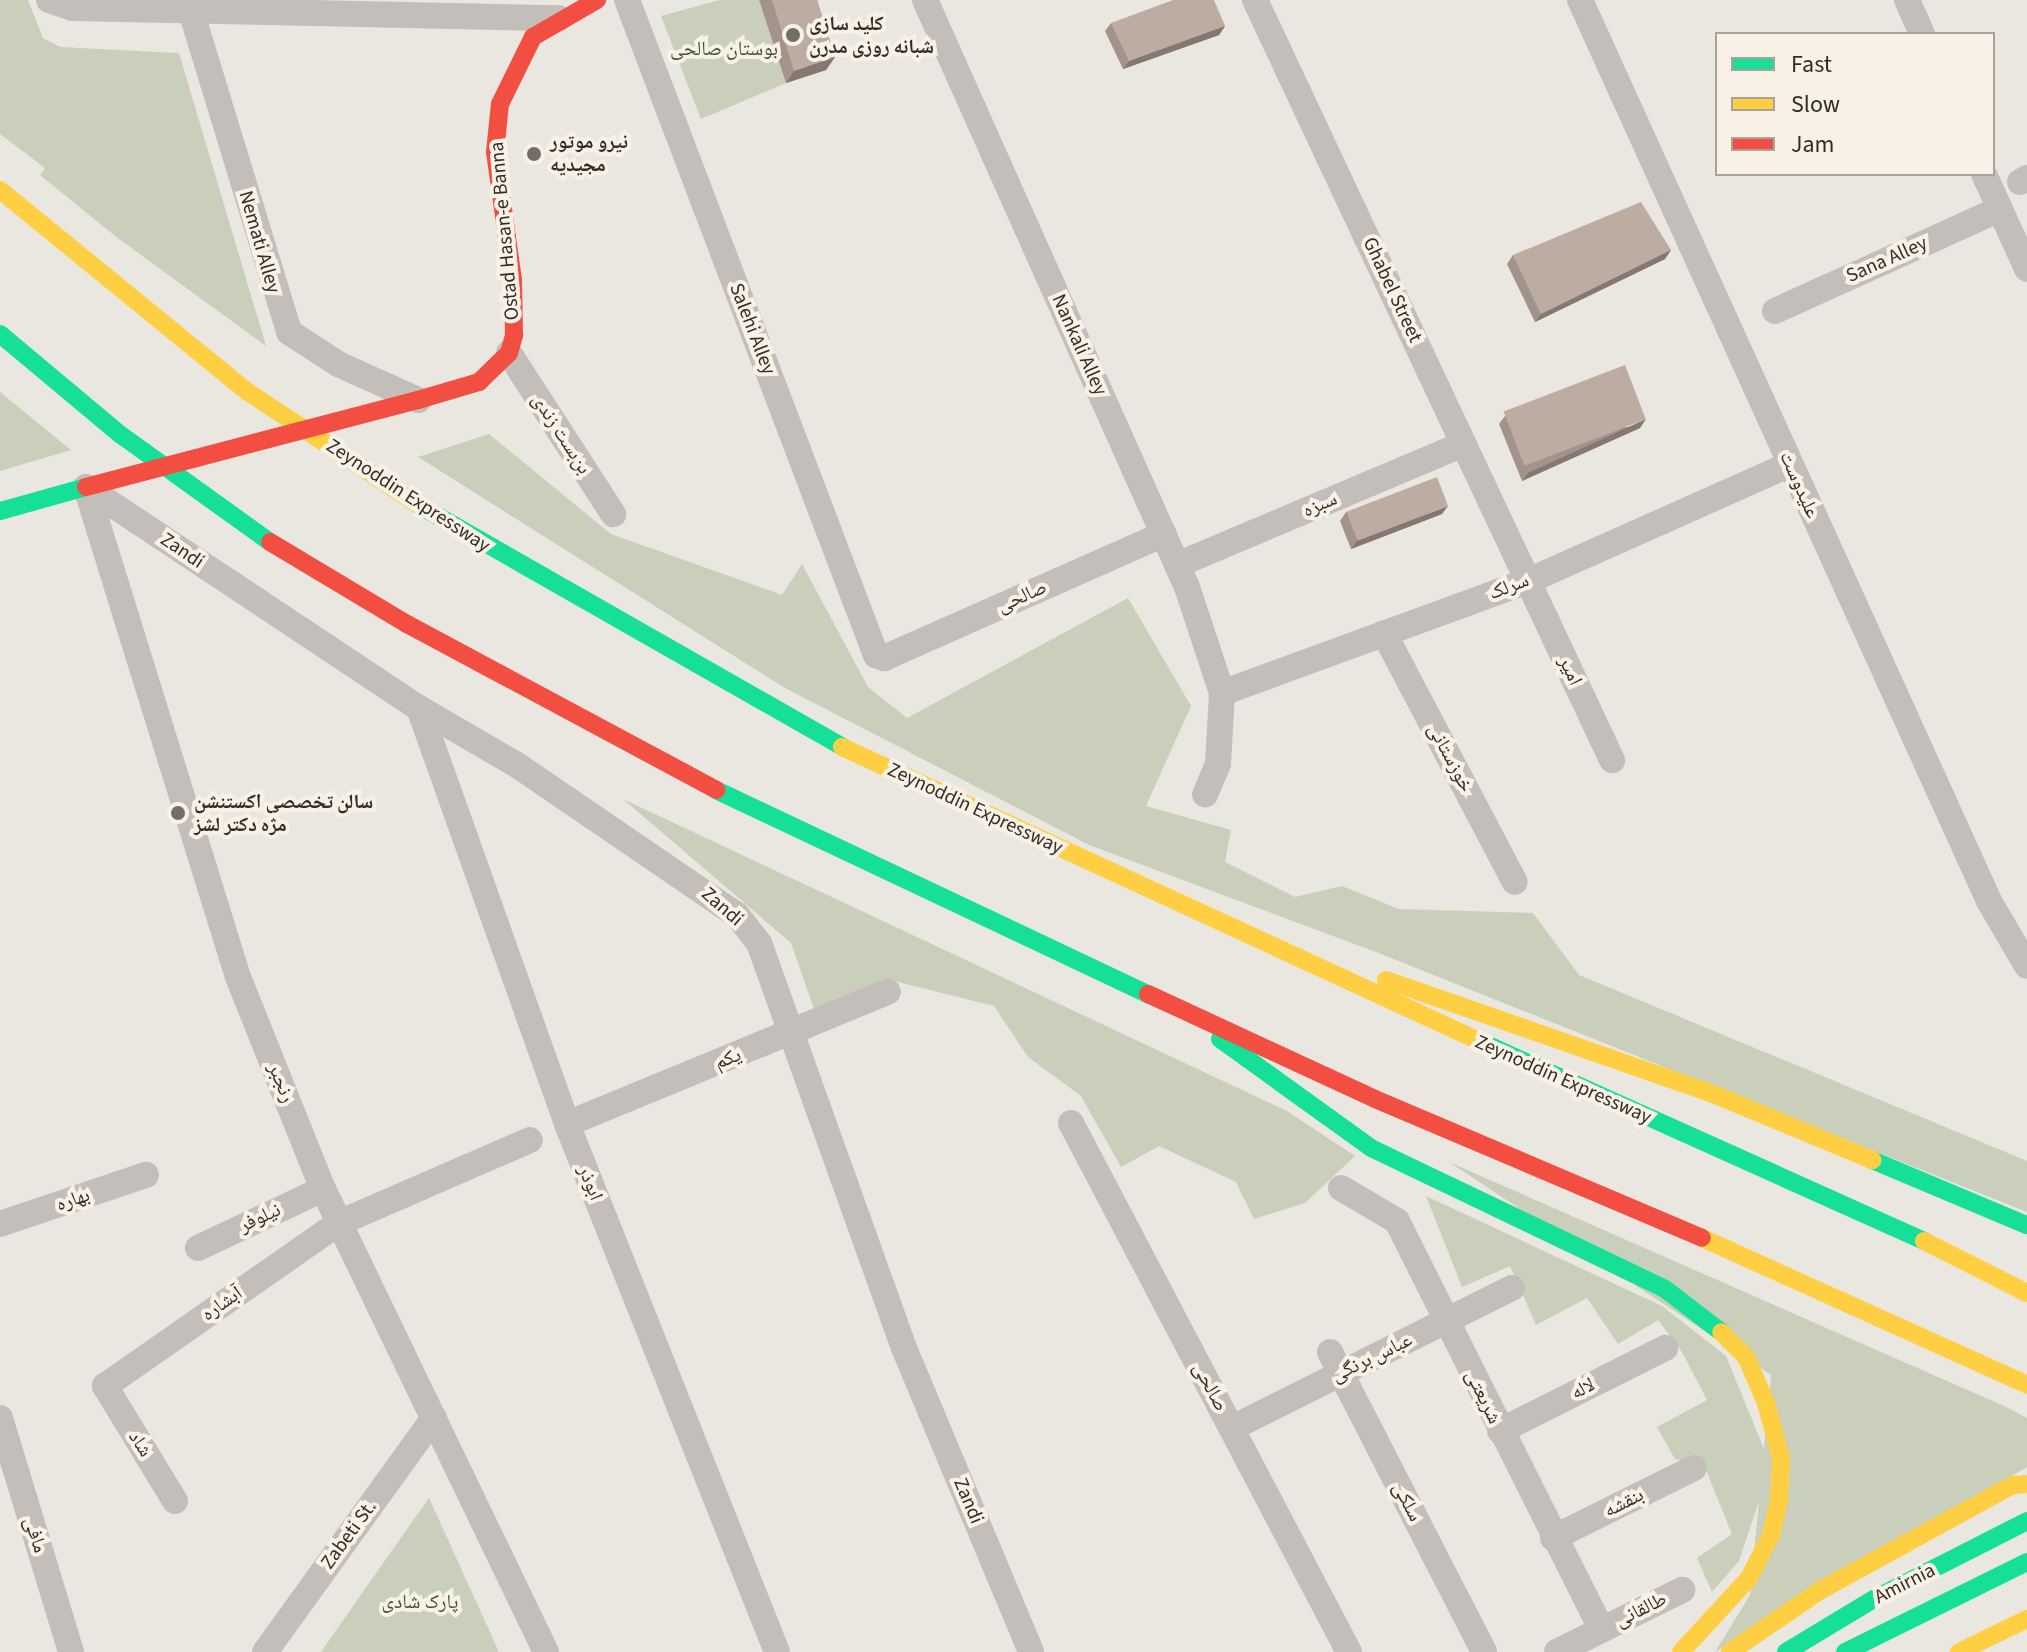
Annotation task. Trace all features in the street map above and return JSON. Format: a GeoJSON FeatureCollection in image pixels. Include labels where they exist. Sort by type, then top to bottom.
{"type":"FeatureCollection","features":[{"type":"Feature","properties":{"kind":"main road","name":"Ostad Hasan-e Banna"},"geometry":{"type":"LineString","coordinates":[[509,353],[514,335],[513,280],[497,176],[496,127],[521,54],[533,37],[559,18],[597,0]]}},
{"type":"Feature","properties":{"kind":"main road","name":"Zeynoddin Expressway"},"geometry":{"type":"LineString","coordinates":[[0,190],[248,392],[461,533],[818,736],[1203,917],[1906,1232],[2027,1293]]}},
{"type":"Feature","properties":{"kind":"main road"},"geometry":{"type":"LineString","coordinates":[[0,334],[121,435],[253,532],[407,624],[775,821],[1375,1099],[1862,1306],[2027,1385]]}},
{"type":"Feature","properties":{"kind":"main road"},"geometry":{"type":"LineString","coordinates":[[0,511],[479,382],[509,353]]}},
{"type":"Feature","properties":{"kind":"main road"},"geometry":{"type":"LineString","coordinates":[[1203,917],[1708,1092],[2027,1225]]}},
{"type":"Feature","properties":{"kind":"main road"},"geometry":{"type":"LineString","coordinates":[[1167,1001],[1371,1148],[1665,1289],[1702,1314],[1746,1357],[1766,1403],[1781,1458],[1779,1499],[1771,1535],[1749,1578],[1681,1652]]}},
{"type":"Feature","properties":{"kind":"main road"},"geometry":{"type":"LineString","coordinates":[[1730,1652],[1821,1590],[2013,1485],[2027,1484]]}},
{"type":"Feature","properties":{"kind":"main road","name":"Amirnia"},"geometry":{"type":"LineString","coordinates":[[1786,1652],[1874,1599],[2027,1521]]}},
{"type":"Feature","properties":{"kind":"main road","name":"Amirnia"},"geometry":{"type":"LineString","coordinates":[[1845,1652],[2027,1562]]}},
{"type":"Feature","properties":{"kind":"main road"},"geometry":{"type":"LineString","coordinates":[[1959,1652],[2027,1619]]}},
{"type":"Feature","properties":{"kind":"main road"},"geometry":{"type":"LineString","coordinates":[[1993,1652],[2016,1647]]}},
{"type":"Feature","properties":{"kind":"street","name":"صالحی"},"geometry":{"type":"LineString","coordinates":[[627,0],[876,655],[884,658],[1164,534]]}},
{"type":"Feature","properties":{"kind":"street","name":"Nankali Alley"},"geometry":{"type":"LineString","coordinates":[[925,0],[1164,534],[1222,693]]}},
{"type":"Feature","properties":{"kind":"street","name":"Ghabel Street"},"geometry":{"type":"LineString","coordinates":[[1255,0],[1528,581]]}},
{"type":"Feature","properties":{"kind":"street","name":"علیدوست"},"geometry":{"type":"LineString","coordinates":[[1580,0],[1989,901],[2027,966]]}},
{"type":"Feature","properties":{"kind":"street"},"geometry":{"type":"LineString","coordinates":[[1907,0],[1921,32]]}},
{"type":"Feature","properties":{"kind":"street"},"geometry":{"type":"LineString","coordinates":[[53,4],[191,11],[324,8],[559,18]]}},
{"type":"Feature","properties":{"kind":"street","name":"Nemati Alley"},"geometry":{"type":"LineString","coordinates":[[191,11],[289,332],[338,364],[418,400]]}},
{"type":"Feature","properties":{"kind":"street"},"geometry":{"type":"LineString","coordinates":[[1985,176],[2027,269]]}},
{"type":"Feature","properties":{"kind":"street","name":"Sana Alley"},"geometry":{"type":"LineString","coordinates":[[1775,311],[2000,209]]}},
{"type":"Feature","properties":{"kind":"street","name":"بن‌بست زندی"},"geometry":{"type":"LineString","coordinates":[[509,353],[613,514]]}},
{"type":"Feature","properties":{"kind":"street","name":"سبزه"},"geometry":{"type":"LineString","coordinates":[[1177,565],[1464,444]]}},
{"type":"Feature","properties":{"kind":"street","name":"سرلک"},"geometry":{"type":"LineString","coordinates":[[1222,693],[1528,581],[1789,465]]}},
{"type":"Feature","properties":{"kind":"street","name":"Zandi"},"geometry":{"type":"LineString","coordinates":[[86,487],[419,708],[517,765],[737,915],[759,943],[794,1032],[904,1348],[1031,1652]]}},
{"type":"Feature","properties":{"kind":"street","name":"رنجبر"},"geometry":{"type":"LineString","coordinates":[[86,487],[238,977],[323,1189],[546,1652]]}},
{"type":"Feature","properties":{"kind":"street","name":"امیر"},"geometry":{"type":"LineString","coordinates":[[1528,581],[1612,760]]}},
{"type":"Feature","properties":{"kind":"street","name":"خوزستانی"},"geometry":{"type":"LineString","coordinates":[[1384,633],[1515,882]]}},
{"type":"Feature","properties":{"kind":"street"},"geometry":{"type":"LineString","coordinates":[[1205,794],[1218,764],[1222,693]]}},
{"type":"Feature","properties":{"kind":"street","name":"ابوذر"},"geometry":{"type":"LineString","coordinates":[[419,708],[567,1124],[777,1652]]}},
{"type":"Feature","properties":{"kind":"street","name":"یکم"},"geometry":{"type":"LineString","coordinates":[[567,1124],[888,992]]}},
{"type":"Feature","properties":{"kind":"street","name":"صالحی"},"geometry":{"type":"LineString","coordinates":[[1071,1123],[1349,1652]]}},
{"type":"Feature","properties":{"kind":"street"},"geometry":{"type":"LineString","coordinates":[[339,1223],[530,1140]]}},
{"type":"Feature","properties":{"kind":"street","name":"بهاره"},"geometry":{"type":"LineString","coordinates":[[0,1224],[146,1175]]}},
{"type":"Feature","properties":{"kind":"street","name":"شریعتی"},"geometry":{"type":"LineString","coordinates":[[1341,1188],[1397,1221],[1553,1538],[1602,1630]]}},
{"type":"Feature","properties":{"kind":"street","name":"نیلوفر"},"geometry":{"type":"LineString","coordinates":[[198,1248],[323,1189]]}},
{"type":"Feature","properties":{"kind":"street","name":"آبشاره"},"geometry":{"type":"LineString","coordinates":[[105,1386],[339,1223]]}},
{"type":"Feature","properties":{"kind":"street","name":"عباس برنگی"},"geometry":{"type":"LineString","coordinates":[[1232,1428],[1336,1363],[1446,1321],[1512,1288]]}},
{"type":"Feature","properties":{"kind":"street","name":"لاله"},"geometry":{"type":"LineString","coordinates":[[1500,1431],[1665,1348]]}},
{"type":"Feature","properties":{"kind":"street","name":"سلکی"},"geometry":{"type":"LineString","coordinates":[[1336,1363],[1484,1652]]}},
{"type":"Feature","properties":{"kind":"street","name":"شاد"},"geometry":{"type":"LineString","coordinates":[[105,1386],[175,1501]]}},
{"type":"Feature","properties":{"kind":"street","name":"مافی"},"geometry":{"type":"LineString","coordinates":[[0,1418],[71,1652]]}},
{"type":"Feature","properties":{"kind":"street","name":"Zabeti St."},"geometry":{"type":"LineString","coordinates":[[265,1652],[434,1418]]}},
{"type":"Feature","properties":{"kind":"street","name":"بنقشه"},"geometry":{"type":"LineString","coordinates":[[1553,1538],[1694,1468]]}},
{"type":"Feature","properties":{"kind":"street","name":"طالقانی"},"geometry":{"type":"LineString","coordinates":[[1557,1652],[1682,1590]]}},
{"type":"Feature","properties":{"kind":"green space"},"geometry":{"type":"Polygon","coordinates":[[[0,0],[28,0],[43,38],[60,47],[179,53],[266,346],[115,236],[40,175],[45,168],[0,134],[0,0]]]}},
{"type":"Feature","properties":{"kind":"green space","name":"بوستان صالحی"},"geometry":{"type":"Polygon","coordinates":[[[720,0],[759,0],[786,83],[701,119],[661,16],[720,0]]]}},
{"type":"Feature","properties":{"kind":"green space"},"geometry":{"type":"Polygon","coordinates":[[[0,392],[71,450],[0,471],[0,392]]]}},
{"type":"Feature","properties":{"kind":"green space"},"geometry":{"type":"Polygon","coordinates":[[[489,434],[611,534],[782,595],[802,564],[868,687],[907,718],[1128,598],[1191,706],[1146,806],[1231,830],[1225,862],[1295,897],[1342,886],[1399,909],[1533,913],[1579,975],[2027,1161],[2027,1212],[1376,952],[1089,845],[785,688],[418,457],[489,434]]]}},
{"type":"Feature","properties":{"kind":"green space"},"geometry":{"type":"Polygon","coordinates":[[[623,799],[1287,1111],[1355,1156],[1305,1203],[1254,1219],[1236,1182],[1159,1146],[1121,1167],[1081,1096],[1028,1057],[994,1006],[890,980],[816,1015],[791,943],[623,799]]]}},
{"type":"Feature","properties":{"kind":"green space"},"geometry":{"type":"Polygon","coordinates":[[[1449,1162],[2027,1418],[2027,1467],[1715,1652],[1750,1595],[1771,1375],[1449,1162]]]}},
{"type":"Feature","properties":{"kind":"green space"},"geometry":{"type":"Polygon","coordinates":[[[1426,1196],[1662,1306],[1726,1356],[1764,1449],[1762,1492],[1739,1561],[1712,1592],[1697,1558],[1732,1534],[1704,1465],[1675,1459],[1657,1427],[1707,1400],[1682,1352],[1658,1320],[1618,1344],[1587,1298],[1536,1325],[1510,1266],[1462,1287],[1426,1196]]]}},
{"type":"Feature","properties":{"kind":"green space","name":"پارک شادی"},"geometry":{"type":"Polygon","coordinates":[[[429,1498],[499,1652],[321,1652],[367,1586],[429,1498]]]}},
{"type":"Feature","properties":{"kind":"building","name":"کلید سازی شبانه روزی مدرن"},"geometry":{"type":"Polygon","coordinates":[[[772,0],[817,0],[835,57],[794,71],[772,0]]]}},
{"type":"Feature","properties":{"kind":"building"},"geometry":{"type":"Polygon","coordinates":[[[1173,0],[1214,0],[1225,26],[1129,61],[1111,23],[1173,0]]]}},
{"type":"Feature","properties":{"kind":"building"},"geometry":{"type":"Polygon","coordinates":[[[1641,202],[1671,250],[1541,314],[1513,255],[1641,202]]]}},
{"type":"Feature","properties":{"kind":"building"},"geometry":{"type":"Polygon","coordinates":[[[1625,365],[1646,419],[1524,466],[1504,412],[1625,365]]]}},
{"type":"Feature","properties":{"kind":"building"},"geometry":{"type":"Polygon","coordinates":[[[1437,477],[1448,506],[1358,541],[1346,512],[1437,477]]]}},
{"type":"Feature","properties":{"kind":"traffic: fast"},"geometry":{"type":"LineString","coordinates":[[0,334],[121,435],[270,542]]}},
{"type":"Feature","properties":{"kind":"traffic: fast"},"geometry":{"type":"LineString","coordinates":[[0,511],[86,487]]}},
{"type":"Feature","properties":{"kind":"traffic: fast"},"geometry":{"type":"LineString","coordinates":[[422,507],[842,747]]}},
{"type":"Feature","properties":{"kind":"traffic: fast"},"geometry":{"type":"LineString","coordinates":[[716,790],[1148,994]]}},
{"type":"Feature","properties":{"kind":"traffic: fast"},"geometry":{"type":"LineString","coordinates":[[1220,1039],[1371,1148],[1665,1289],[1721,1332]]}},
{"type":"Feature","properties":{"kind":"traffic: fast"},"geometry":{"type":"LineString","coordinates":[[1477,1040],[1924,1241]]}},
{"type":"Feature","properties":{"kind":"traffic: fast"},"geometry":{"type":"LineString","coordinates":[[1872,1160],[2027,1225]]}},
{"type":"Feature","properties":{"kind":"traffic: fast"},"geometry":{"type":"LineString","coordinates":[[1786,1652],[1874,1599],[2027,1521]]}},
{"type":"Feature","properties":{"kind":"traffic: fast"},"geometry":{"type":"LineString","coordinates":[[1845,1652],[2027,1562]]}},
{"type":"Feature","properties":{"kind":"traffic: slow"},"geometry":{"type":"LineString","coordinates":[[0,190],[248,392],[422,507]]}},
{"type":"Feature","properties":{"kind":"traffic: slow"},"geometry":{"type":"LineString","coordinates":[[842,747],[1477,1040]]}},
{"type":"Feature","properties":{"kind":"traffic: slow"},"geometry":{"type":"LineString","coordinates":[[1386,980],[1708,1092],[1872,1160]]}},
{"type":"Feature","properties":{"kind":"traffic: slow"},"geometry":{"type":"LineString","coordinates":[[1702,1238],[2027,1385]]}},
{"type":"Feature","properties":{"kind":"traffic: slow"},"geometry":{"type":"LineString","coordinates":[[1924,1241],[2027,1293]]}},
{"type":"Feature","properties":{"kind":"traffic: slow"},"geometry":{"type":"LineString","coordinates":[[1681,1652],[1749,1578],[1771,1535],[1779,1499],[1781,1458],[1766,1403],[1746,1357],[1721,1332]]}},
{"type":"Feature","properties":{"kind":"traffic: slow"},"geometry":{"type":"LineString","coordinates":[[1730,1652],[1821,1590],[2013,1485],[2027,1484]]}},
{"type":"Feature","properties":{"kind":"traffic: slow"},"geometry":{"type":"LineString","coordinates":[[1959,1652],[2027,1619]]}},
{"type":"Feature","properties":{"kind":"traffic: jam"},"geometry":{"type":"LineString","coordinates":[[418,400],[479,382],[509,353],[514,335],[513,280],[495,152],[500,104],[533,37],[597,0]]}},
{"type":"Feature","properties":{"kind":"traffic: jam"},"geometry":{"type":"LineString","coordinates":[[86,487],[418,400]]}},
{"type":"Feature","properties":{"kind":"traffic: jam"},"geometry":{"type":"LineString","coordinates":[[270,542],[407,624],[716,790]]}},
{"type":"Feature","properties":{"kind":"traffic: jam"},"geometry":{"type":"LineString","coordinates":[[1148,994],[1375,1099],[1702,1238]]}},
{"type":"Feature","properties":{"kind":"place","name":"کلید سازی شبانه روزی مدرن"},"geometry":{"type":"Point","coordinates":[793,35]}},
{"type":"Feature","properties":{"kind":"place","name":"نیرو موتور مجیدیه"},"geometry":{"type":"Point","coordinates":[534,154]}},
{"type":"Feature","properties":{"kind":"place","name":"سالن تخصصی اکستنشن مژه دکتر لشز"},"geometry":{"type":"Point","coordinates":[178,813]}}]}
